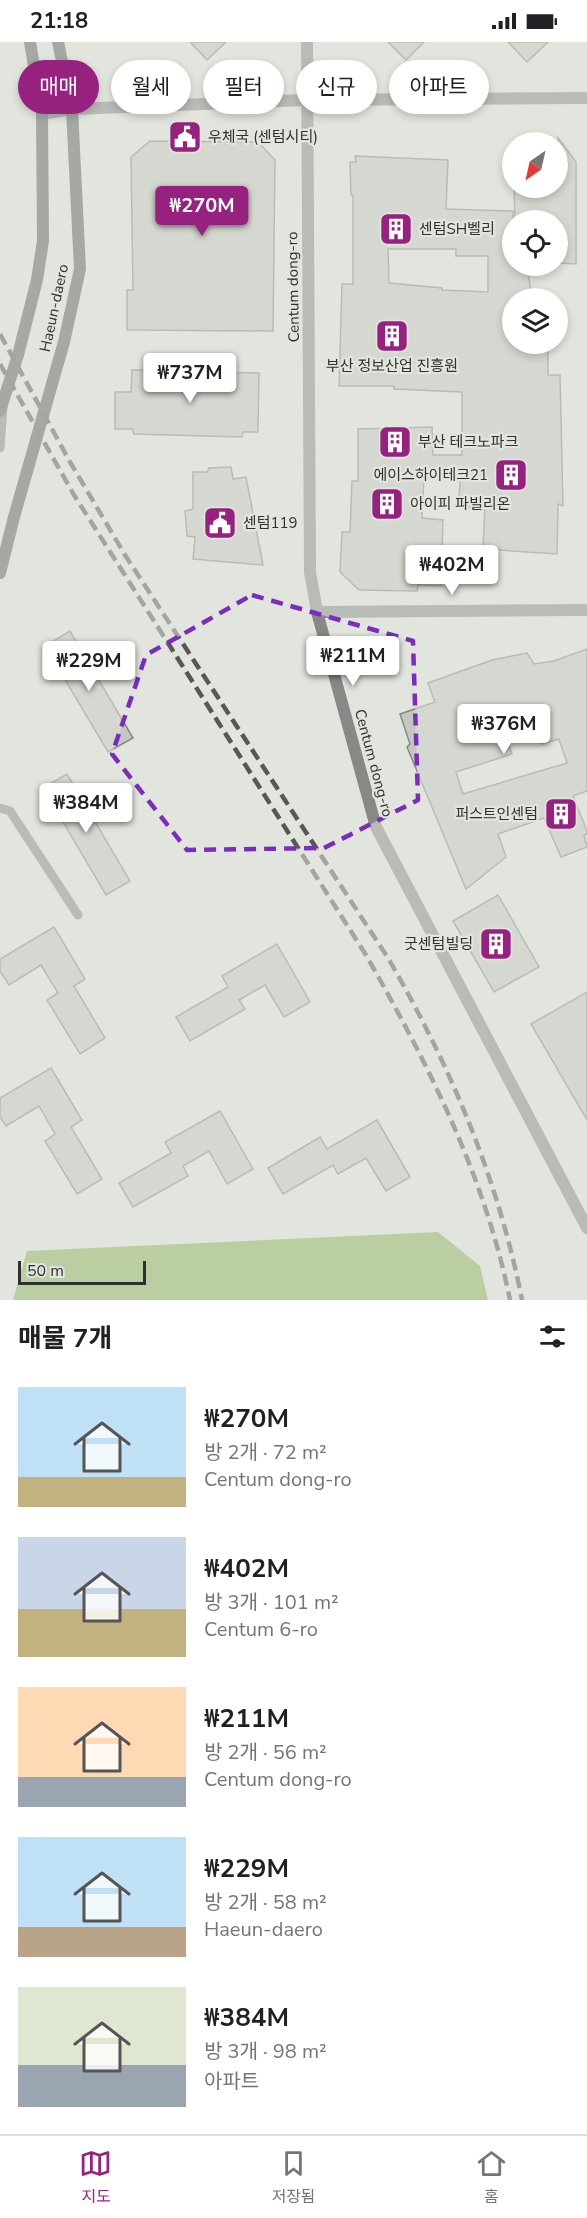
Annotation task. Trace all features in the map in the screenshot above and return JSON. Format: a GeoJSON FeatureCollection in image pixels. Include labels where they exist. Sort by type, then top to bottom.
{"type":"FeatureCollection","features":[{"type":"Feature","properties":{"kind":"main road","name":"Haeun-daero"},"geometry":{"type":"LineString","coordinates":[[30,42],[33,60]]}},
{"type":"Feature","properties":{"kind":"main road","name":"Haeun-daero"},"geometry":{"type":"LineString","coordinates":[[58,42],[62,60]]}},
{"type":"Feature","properties":{"kind":"main road","name":"Haeun-daero"},"geometry":{"type":"LineString","coordinates":[[0,411],[37,280],[43,241],[42,114]]}},
{"type":"Feature","properties":{"kind":"main road","name":"Haeun-daero"},"geometry":{"type":"LineString","coordinates":[[0,573],[64,342],[80,268],[72,114]]}},
{"type":"Feature","properties":{"kind":"street","name":"Centum dong-ro"},"geometry":{"type":"LineString","coordinates":[[306,42],[306,60]]}},
{"type":"Feature","properties":{"kind":"street"},"geometry":{"type":"LineString","coordinates":[[377,99],[587,98]]}},
{"type":"Feature","properties":{"kind":"street"},"geometry":{"type":"LineString","coordinates":[[99,108],[296,100]]}},
{"type":"Feature","properties":{"kind":"street","name":"Centum dong-ro"},"geometry":{"type":"LineString","coordinates":[[306,114],[310,572],[317,612],[376,827],[587,1228]]}},
{"type":"Feature","properties":{"kind":"street"},"geometry":{"type":"LineString","coordinates":[[317,612],[587,610]]}},
{"type":"Feature","properties":{"kind":"lane"},"geometry":{"type":"LineString","coordinates":[[0,448],[4,398]]}},
{"type":"Feature","properties":{"kind":"lane"},"geometry":{"type":"LineString","coordinates":[[0,808],[10,811],[78,915]]}},
{"type":"Feature","properties":{"kind":"highlighted area"},"geometry":{"type":"Polygon","coordinates":[[[252,595],[413,641],[418,800],[324,848],[187,850],[112,754],[146,655],[252,595]]]}},
{"type":"Feature","properties":{"kind":"green space"},"geometry":{"type":"Polygon","coordinates":[[[438,1232],[480,1266],[488,1300],[13,1300],[27,1251],[438,1232]]]}},
{"type":"Feature","properties":{"kind":"building"},"geometry":{"type":"Polygon","coordinates":[[[190,42],[226,42],[207,60],[190,42]]]}},
{"type":"Feature","properties":{"kind":"building"},"geometry":{"type":"Polygon","coordinates":[[[388,42],[424,42],[406,60],[388,42]]]}},
{"type":"Feature","properties":{"kind":"building"},"geometry":{"type":"Polygon","coordinates":[[[508,42],[548,42],[527,62],[508,42]]]}},
{"type":"Feature","properties":{"kind":"building"},"geometry":{"type":"Polygon","coordinates":[[[150,141],[258,142],[275,160],[273,331],[127,330],[127,290],[133,290],[131,157],[150,141]]]}},
{"type":"Feature","properties":{"kind":"building"},"geometry":{"type":"Polygon","coordinates":[[[568,151],[576,162],[576,264],[568,264],[568,210],[515,210],[514,198],[568,198],[568,151]]]}},
{"type":"Feature","properties":{"kind":"building"},"geometry":{"type":"Polygon","coordinates":[[[355,156],[448,160],[446,209],[502,211],[502,276],[529,276],[530,288],[502,288],[502,354],[548,354],[548,375],[560,375],[563,506],[558,504],[557,554],[483,549],[485,506],[458,508],[461,472],[436,473],[434,478],[424,478],[422,518],[443,520],[441,586],[418,585],[417,591],[359,590],[340,572],[342,532],[350,532],[352,481],[358,481],[358,429],[432,427],[433,455],[462,455],[462,392],[394,389],[394,386],[339,386],[342,284],[353,284],[353,195],[351,195],[350,162],[356,162],[355,156]],[[388,249],[389,283],[442,288],[442,290],[488,292],[488,256],[456,256],[456,249],[388,249]]]}},
{"type":"Feature","properties":{"kind":"building"},"geometry":{"type":"Polygon","coordinates":[[[132,370],[259,373],[258,432],[243,432],[242,437],[134,434],[132,429],[115,429],[115,392],[131,392],[132,370]]]}},
{"type":"Feature","properties":{"kind":"building","name":"센텀119"},"geometry":{"type":"Polygon","coordinates":[[[231,467],[233,479],[246,477],[263,565],[193,559],[195,537],[187,536],[185,511],[193,509],[193,472],[207,472],[209,468],[231,467]]]}},
{"type":"Feature","properties":{"kind":"building"},"geometry":{"type":"Polygon","coordinates":[[[70,631],[133,738],[108,752],[45,646],[70,631]]]}},
{"type":"Feature","properties":{"kind":"building"},"geometry":{"type":"Polygon","coordinates":[[[587,649],[587,791],[573,796],[587,831],[584,835],[587,847],[561,857],[544,818],[498,834],[506,857],[466,889],[407,747],[410,744],[400,714],[435,702],[428,683],[492,660],[527,653],[534,664],[554,661],[587,649]],[[533,717],[502,727],[512,754],[456,772],[463,794],[567,763],[559,739],[542,744],[533,717]]]}},
{"type":"Feature","properties":{"kind":"building"},"geometry":{"type":"Polygon","coordinates":[[[67,774],[130,881],[106,895],[43,788],[67,774]]]}},
{"type":"Feature","properties":{"kind":"building","name":"굿센텀빌딩"},"geometry":{"type":"Polygon","coordinates":[[[498,895],[539,967],[494,992],[453,921],[498,895]]]}},
{"type":"Feature","properties":{"kind":"building"},"geometry":{"type":"Polygon","coordinates":[[[54,927],[85,979],[74,986],[105,1038],[80,1054],[47,1000],[58,993],[41,965],[9,985],[0,971],[0,959],[54,927]]]}},
{"type":"Feature","properties":{"kind":"building"},"geometry":{"type":"Polygon","coordinates":[[[277,944],[310,1002],[284,1017],[265,985],[239,1000],[245,1009],[190,1041],[176,1017],[228,987],[222,976],[277,944]]]}},
{"type":"Feature","properties":{"kind":"building"},"geometry":{"type":"Polygon","coordinates":[[[587,992],[587,1120],[531,1024],[587,992]]]}},
{"type":"Feature","properties":{"kind":"building"},"geometry":{"type":"Polygon","coordinates":[[[51,1068],[82,1120],[71,1127],[102,1179],[77,1194],[45,1141],[55,1134],[39,1106],[6,1126],[0,1117],[0,1098],[51,1068]]]}},
{"type":"Feature","properties":{"kind":"building"},"geometry":{"type":"Polygon","coordinates":[[[220,1111],[253,1169],[227,1184],[209,1151],[183,1166],[188,1176],[133,1207],[119,1183],[171,1153],[165,1142],[220,1111]]]}},
{"type":"Feature","properties":{"kind":"building"},"geometry":{"type":"Polygon","coordinates":[[[377,1120],[410,1177],[386,1191],[366,1158],[338,1174],[333,1165],[283,1194],[268,1168],[320,1137],[327,1149],[377,1120]]]}},
{"type":"Feature","properties":{"kind":"railway"},"geometry":{"type":"LineString","coordinates":[[0,334],[70,462],[125,555],[388,958],[411,998],[451,1081],[485,1166],[500,1210],[522,1300]]}},
{"type":"Feature","properties":{"kind":"railway"},"geometry":{"type":"LineString","coordinates":[[0,364],[74,495],[366,955],[389,996],[432,1079],[470,1165],[486,1209],[510,1300]]}},
{"type":"Feature","properties":{"kind":"place","name":"우체국 (센텀시티)"},"geometry":{"type":"Point","coordinates":[185,137]}},
{"type":"Feature","properties":{"kind":"place","name":"센텀SH벨리"},"geometry":{"type":"Point","coordinates":[396,229]}},
{"type":"Feature","properties":{"kind":"place","name":"부산 정보산업 진흥원"},"geometry":{"type":"Point","coordinates":[392,336]}},
{"type":"Feature","properties":{"kind":"place","name":"부산 테크노파크"},"geometry":{"type":"Point","coordinates":[395,442]}},
{"type":"Feature","properties":{"kind":"place","name":"에이스하이테크21"},"geometry":{"type":"Point","coordinates":[511,475]}},
{"type":"Feature","properties":{"kind":"place","name":"아이피 파빌리온"},"geometry":{"type":"Point","coordinates":[387,504]}},
{"type":"Feature","properties":{"kind":"place","name":"센텀119"},"geometry":{"type":"Point","coordinates":[220,523]}},
{"type":"Feature","properties":{"kind":"place","name":"퍼스트인센텀"},"geometry":{"type":"Point","coordinates":[561,814]}},
{"type":"Feature","properties":{"kind":"place","name":"굿센텀빌딩"},"geometry":{"type":"Point","coordinates":[496,944]}}]}
